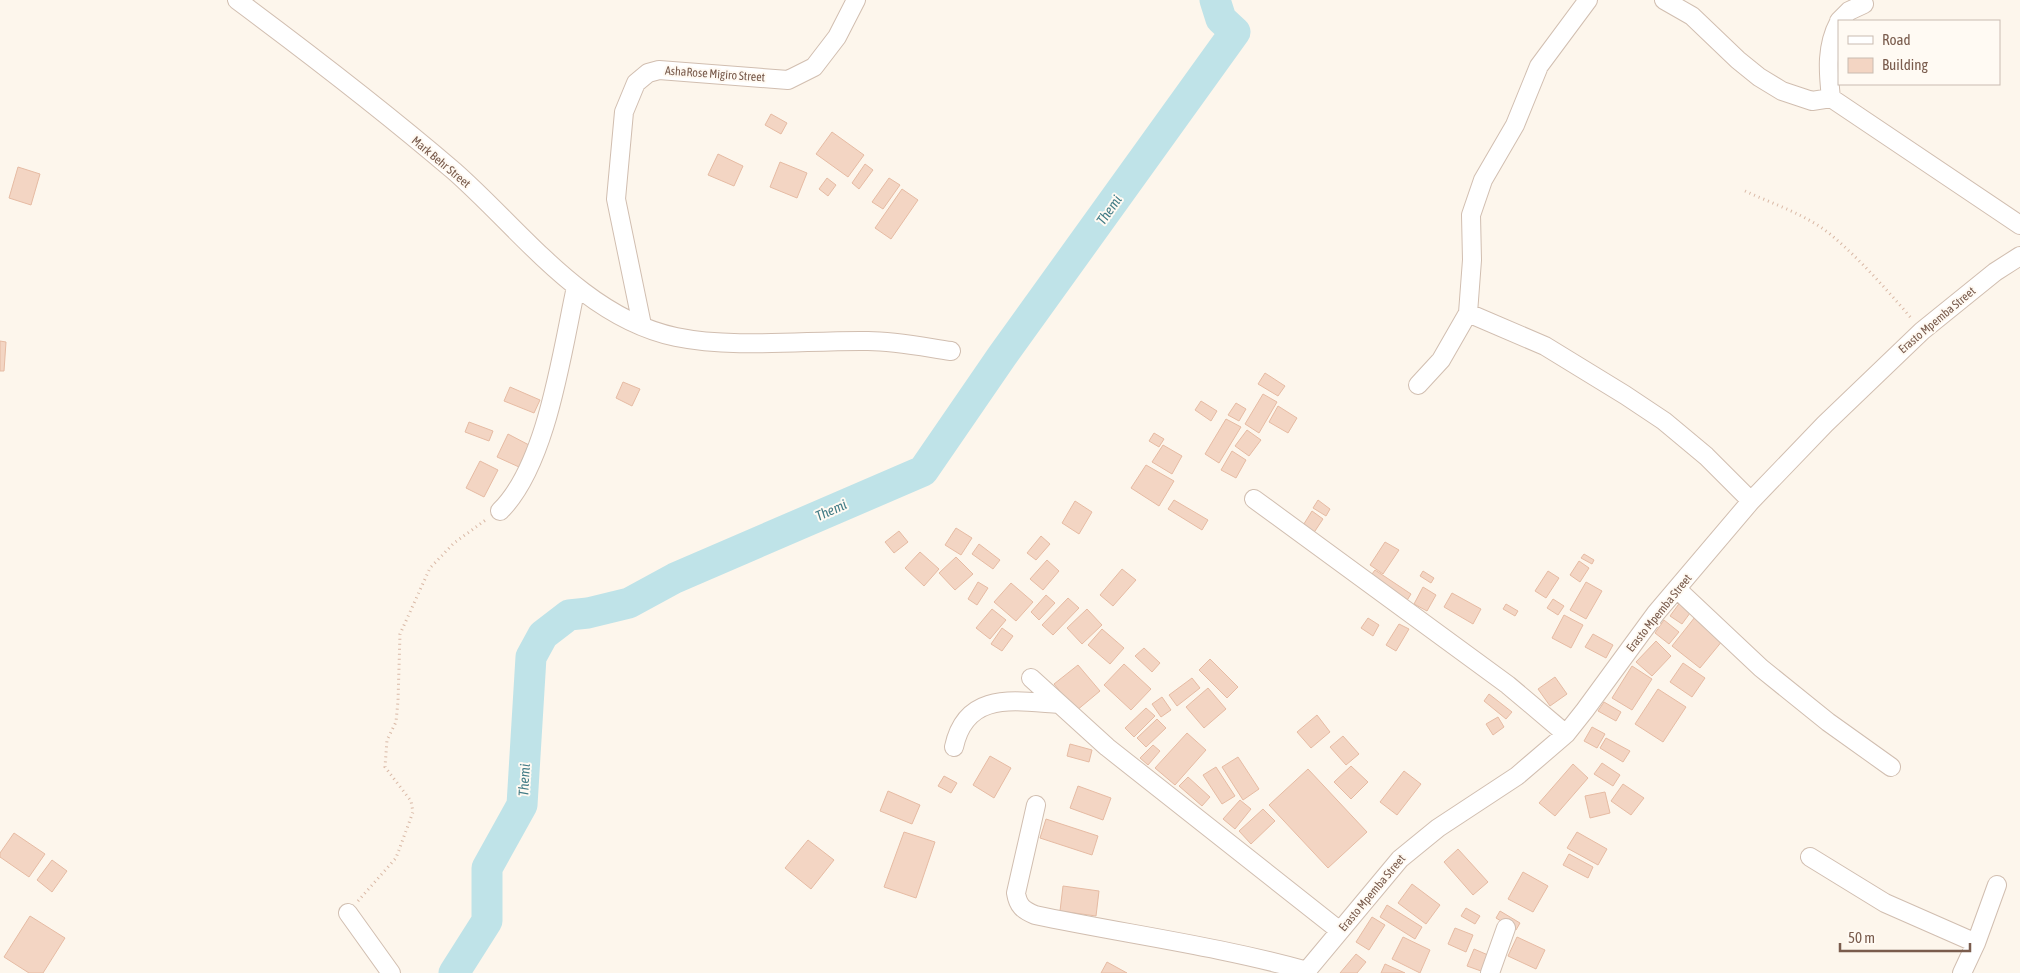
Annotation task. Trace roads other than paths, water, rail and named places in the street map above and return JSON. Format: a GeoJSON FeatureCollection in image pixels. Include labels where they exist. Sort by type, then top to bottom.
{"type":"FeatureCollection","features":[{"type":"Feature","properties":{"kind":"street","name":"Mark Behr Street"},"geometry":{"type":"LineString","coordinates":[[237,0],[378,109],[454,172],[576,287],[606,307],[642,325],[674,336],[712,342],[871,341],[951,351]]}},
{"type":"Feature","properties":{"kind":"street","name":"AshaRose Migiro Street"},"geometry":{"type":"LineString","coordinates":[[642,325],[616,199],[624,112],[636,83],[648,73],[659,70],[788,80],[814,67],[837,37],[856,0]]}},
{"type":"Feature","properties":{"kind":"street"},"geometry":{"type":"LineString","coordinates":[[1418,386],[1441,360],[1468,313],[1472,260],[1471,215],[1483,180],[1515,125],[1539,66],[1588,0]]}},
{"type":"Feature","properties":{"kind":"street"},"geometry":{"type":"LineString","coordinates":[[1664,0],[1692,16],[1738,60],[1759,77],[1782,91],[1812,101],[1831,98],[2020,225]]}},
{"type":"Feature","properties":{"kind":"street"},"geometry":{"type":"LineString","coordinates":[[1841,20],[1849,11],[1864,4]]}},
{"type":"Feature","properties":{"kind":"street"},"geometry":{"type":"LineString","coordinates":[[1831,98],[1829,50],[1838,25]]}},
{"type":"Feature","properties":{"kind":"street","name":"Erasto Mpemba Street"},"geometry":{"type":"LineString","coordinates":[[1306,972],[1381,880],[1417,844],[1517,776],[1566,734],[1586,710],[1639,635],[1751,501],[1862,386],[1922,331],[1995,272],[2020,256]]}},
{"type":"Feature","properties":{"kind":"street"},"geometry":{"type":"LineString","coordinates":[[500,511],[512,500],[538,445],[576,287]]}},
{"type":"Feature","properties":{"kind":"street"},"geometry":{"type":"LineString","coordinates":[[1468,313],[1545,346],[1625,395],[1678,433],[1706,456],[1751,501]]}},
{"type":"Feature","properties":{"kind":"street"},"geometry":{"type":"LineString","coordinates":[[1254,499],[1508,685],[1566,734]]}},
{"type":"Feature","properties":{"kind":"street"},"geometry":{"type":"LineString","coordinates":[[1677,589],[1761,668],[1828,722],[1891,768]]}},
{"type":"Feature","properties":{"kind":"street"},"geometry":{"type":"LineString","coordinates":[[1031,678],[1128,764],[1340,931]]}},
{"type":"Feature","properties":{"kind":"street"},"geometry":{"type":"LineString","coordinates":[[954,747],[958,730],[972,712],[988,705],[1011,701],[1059,704]]}},
{"type":"Feature","properties":{"kind":"street"},"geometry":{"type":"LineString","coordinates":[[1036,805],[1016,893],[1017,902],[1024,910],[1035,915],[1127,934],[1270,960],[1306,972]]}},
{"type":"Feature","properties":{"kind":"street"},"geometry":{"type":"LineString","coordinates":[[1810,857],[1885,903],[1976,943]]}},
{"type":"Feature","properties":{"kind":"street"},"geometry":{"type":"LineString","coordinates":[[1962,973],[1976,943],[1996,885]]}},
{"type":"Feature","properties":{"kind":"street"},"geometry":{"type":"LineString","coordinates":[[348,913],[390,973]]}},
{"type":"Feature","properties":{"kind":"street"},"geometry":{"type":"LineString","coordinates":[[1490,973],[1506,928]]}},
{"type":"Feature","properties":{"kind":"waterway","name":"Themi"},"geometry":{"type":"LineString","coordinates":[[454,973],[487,921],[487,868],[522,805],[531,657],[543,635],[569,615],[588,613],[629,603],[675,578],[923,471],[1002,356],[1235,32],[1221,19],[1215,0]]}}]}
